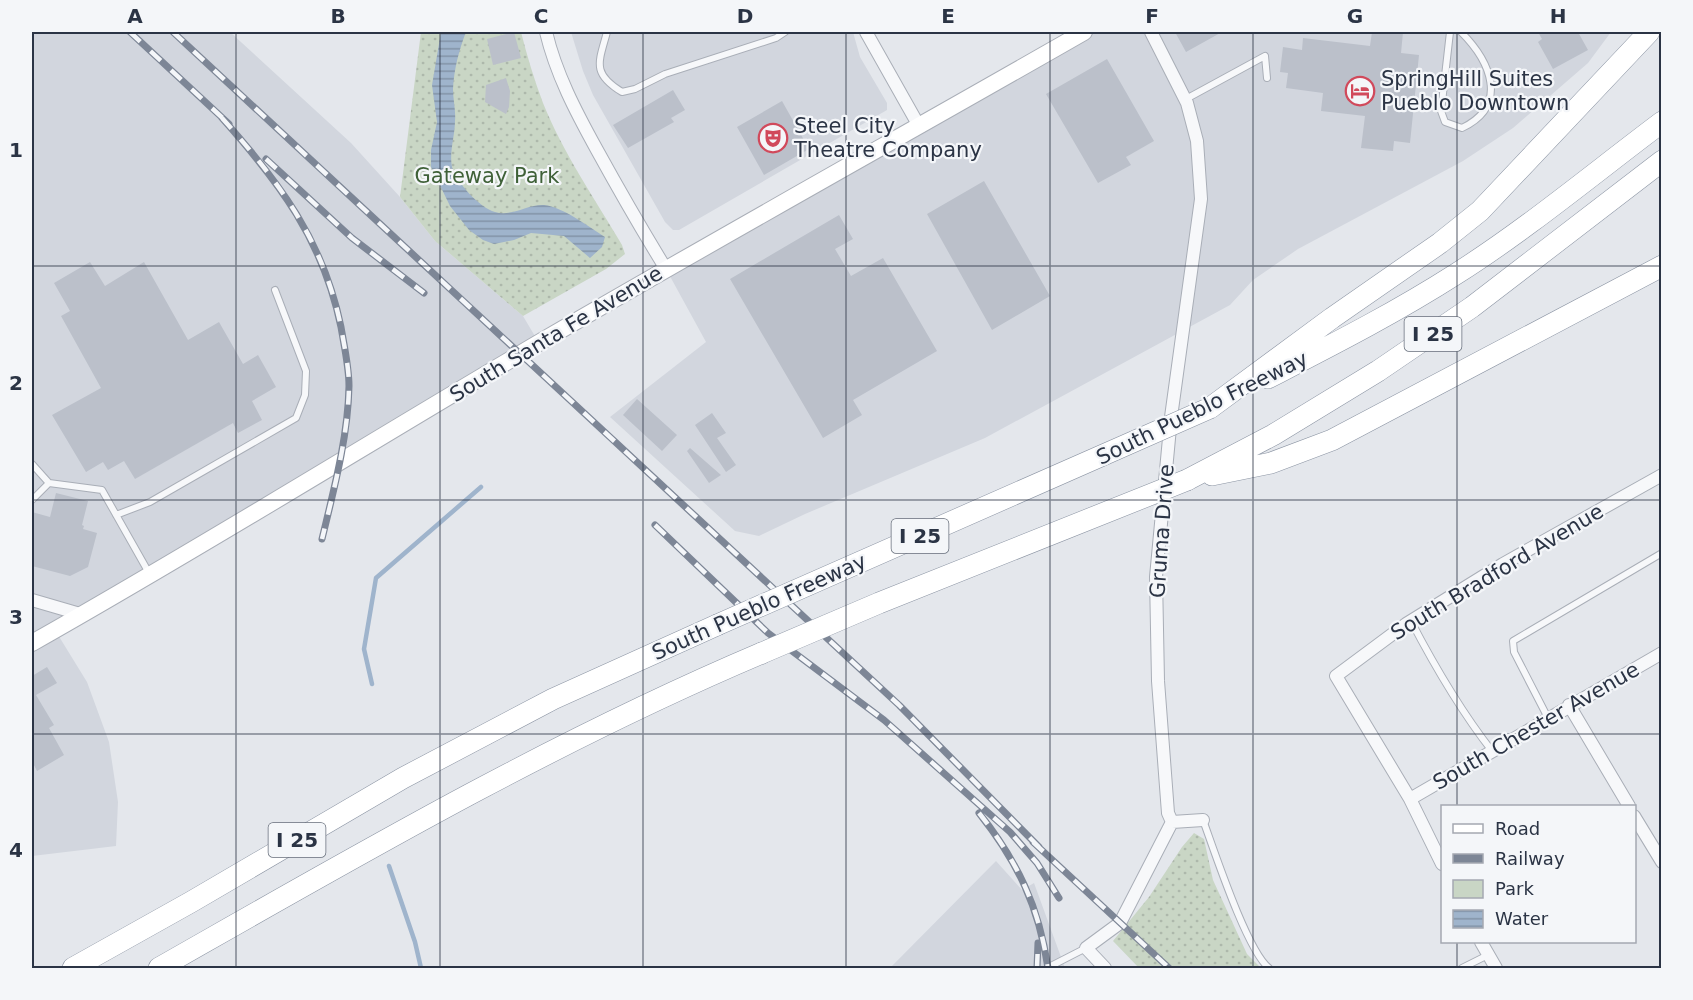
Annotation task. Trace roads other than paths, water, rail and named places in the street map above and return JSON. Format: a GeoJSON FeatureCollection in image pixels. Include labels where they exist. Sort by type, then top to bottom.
{"type":"FeatureCollection","features":[{"type":"Feature","properties":{"kind":"highway"},"geometry":{"type":"LineString","coordinates":[[1210,408],[1332,318],[1440,243],[1480,211],[1649,32]]}},
{"type":"Feature","properties":{"kind":"highway","name":"South Pueblo Freeway"},"geometry":{"type":"LineString","coordinates":[[73,969],[403,778],[553,699],[1210,408],[1372,325],[1456,274],[1662,122]]}},
{"type":"Feature","properties":{"kind":"highway","name":"South Pueblo Freeway"},"geometry":{"type":"LineString","coordinates":[[159,969],[377,843],[571,740],[682,687],[879,603],[1187,480],[1273,435],[1378,371],[1472,307],[1662,161]]}},
{"type":"Feature","properties":{"kind":"highway"},"geometry":{"type":"LineString","coordinates":[[1187,480],[1271,463],[1332,440],[1662,266]]}},
{"type":"Feature","properties":{"kind":"main road","name":"South Santa Fe Avenue"},"geometry":{"type":"LineString","coordinates":[[32,643],[317,477],[666,269],[1084,32]]}},
{"type":"Feature","properties":{"kind":"street"},"geometry":{"type":"LineString","coordinates":[[546,32],[551,53],[580,119],[619,191],[666,269]]}},
{"type":"Feature","properties":{"kind":"street"},"geometry":{"type":"LineString","coordinates":[[867,32],[919,126]]}},
{"type":"Feature","properties":{"kind":"street","name":"Gruma Drive"},"geometry":{"type":"LineString","coordinates":[[1150,32],[1185,99],[1197,141],[1201,199],[1171,417],[1156,577],[1158,681],[1168,813],[1172,822]]}},
{"type":"Feature","properties":{"kind":"street","name":"South Bradford Avenue"},"geometry":{"type":"LineString","coordinates":[[1410,799],[1336,676],[1411,621],[1503,564],[1662,475]]}},
{"type":"Feature","properties":{"kind":"street"},"geometry":{"type":"LineString","coordinates":[[32,600],[80,614]]}},
{"type":"Feature","properties":{"kind":"street","name":"South Chester Avenue"},"geometry":{"type":"LineString","coordinates":[[1410,799],[1662,653]]}},
{"type":"Feature","properties":{"kind":"street"},"geometry":{"type":"LineString","coordinates":[[1569,705],[1628,805]]}},
{"type":"Feature","properties":{"kind":"street"},"geometry":{"type":"LineString","coordinates":[[1410,799],[1441,860]]}},
{"type":"Feature","properties":{"kind":"street"},"geometry":{"type":"LineString","coordinates":[[1636,818],[1662,862]]}},
{"type":"Feature","properties":{"kind":"street"},"geometry":{"type":"LineString","coordinates":[[1105,969],[1086,948],[1120,923],[1172,822],[1203,820]]}},
{"type":"Feature","properties":{"kind":"street"},"geometry":{"type":"LineString","coordinates":[[1482,943],[1496,969]]}},
{"type":"Feature","properties":{"kind":"lane"},"geometry":{"type":"LineString","coordinates":[[607,32],[600,61],[600,72],[606,82],[622,92],[634,90],[665,74],[776,38],[785,32]]}},
{"type":"Feature","properties":{"kind":"lane"},"geometry":{"type":"LineString","coordinates":[[1450,32],[1441,111],[1445,122],[1462,128],[1472,123],[1483,112],[1490,101],[1492,86],[1471,41],[1461,32]]}},
{"type":"Feature","properties":{"kind":"lane"},"geometry":{"type":"LineString","coordinates":[[1185,99],[1265,56],[1267,78]]}},
{"type":"Feature","properties":{"kind":"lane"},"geometry":{"type":"LineString","coordinates":[[116,515],[150,502],[296,418],[305,395],[306,371],[275,290]]}},
{"type":"Feature","properties":{"kind":"lane"},"geometry":{"type":"LineString","coordinates":[[32,464],[49,483],[102,490],[149,574]]}},
{"type":"Feature","properties":{"kind":"lane"},"geometry":{"type":"LineString","coordinates":[[32,500],[49,483]]}},
{"type":"Feature","properties":{"kind":"lane"},"geometry":{"type":"LineString","coordinates":[[1548,718],[1514,652],[1513,641],[1662,553]]}},
{"type":"Feature","properties":{"kind":"lane"},"geometry":{"type":"LineString","coordinates":[[1411,621],[1444,683],[1469,722],[1492,750]]}},
{"type":"Feature","properties":{"kind":"lane"},"geometry":{"type":"LineString","coordinates":[[1203,820],[1256,952],[1269,969]]}},
{"type":"Feature","properties":{"kind":"lane"},"geometry":{"type":"LineString","coordinates":[[1047,969],[1086,948]]}},
{"type":"Feature","properties":{"kind":"lane"},"geometry":{"type":"LineString","coordinates":[[1462,969],[1488,955]]}},
{"type":"Feature","properties":{"kind":"water"},"geometry":{"type":"Polygon","coordinates":[[[441,32],[466,32],[457,60],[453,89],[455,126],[451,162],[458,180],[476,200],[495,212],[508,213],[544,205],[559,209],[576,218],[605,237],[602,247],[590,258],[564,236],[531,233],[514,240],[494,244],[483,240],[469,230],[450,206],[431,167],[431,150],[437,122],[432,85],[441,32]]]}},
{"type":"Feature","properties":{"kind":"waterway"},"geometry":{"type":"LineString","coordinates":[[372,684],[364,649],[376,578],[481,487]]}},
{"type":"Feature","properties":{"kind":"waterway"},"geometry":{"type":"LineString","coordinates":[[389,866],[415,942],[421,968]]}},
{"type":"Feature","properties":{"kind":"railway"},"geometry":{"type":"LineString","coordinates":[[130,32],[229,124]]}},
{"type":"Feature","properties":{"kind":"railway"},"geometry":{"type":"LineString","coordinates":[[173,32],[899,705],[1039,847]]}},
{"type":"Feature","properties":{"kind":"railway"},"geometry":{"type":"LineString","coordinates":[[222,118],[263,166],[311,240],[323,267],[341,327],[348,371],[348,405],[340,463],[322,539]]}},
{"type":"Feature","properties":{"kind":"railway"},"geometry":{"type":"LineString","coordinates":[[266,159],[352,238],[424,293]]}},
{"type":"Feature","properties":{"kind":"railway"},"geometry":{"type":"LineString","coordinates":[[655,525],[768,633],[884,720],[1010,832],[1037,863],[1059,898]]}},
{"type":"Feature","properties":{"kind":"railway"},"geometry":{"type":"LineString","coordinates":[[979,813],[1005,849],[1025,886],[1039,925],[1048,968]]}},
{"type":"Feature","properties":{"kind":"railway"},"geometry":{"type":"LineString","coordinates":[[1033,842],[1169,968]]}},
{"type":"Feature","properties":{"kind":"railway"},"geometry":{"type":"LineString","coordinates":[[1037,968],[1038,943]]}},
{"type":"Feature","properties":{"kind":"place","name":"SpringHill Suites Pueblo Downtown"},"geometry":{"type":"Point","coordinates":[1360,91]}},
{"type":"Feature","properties":{"kind":"place","name":"Steel City Theatre Company"},"geometry":{"type":"Point","coordinates":[773,138]}},
{"type":"Feature","properties":{"kind":"park label","name":"Gateway Park"},"geometry":{"type":"Point","coordinates":[487,176]}}]}
